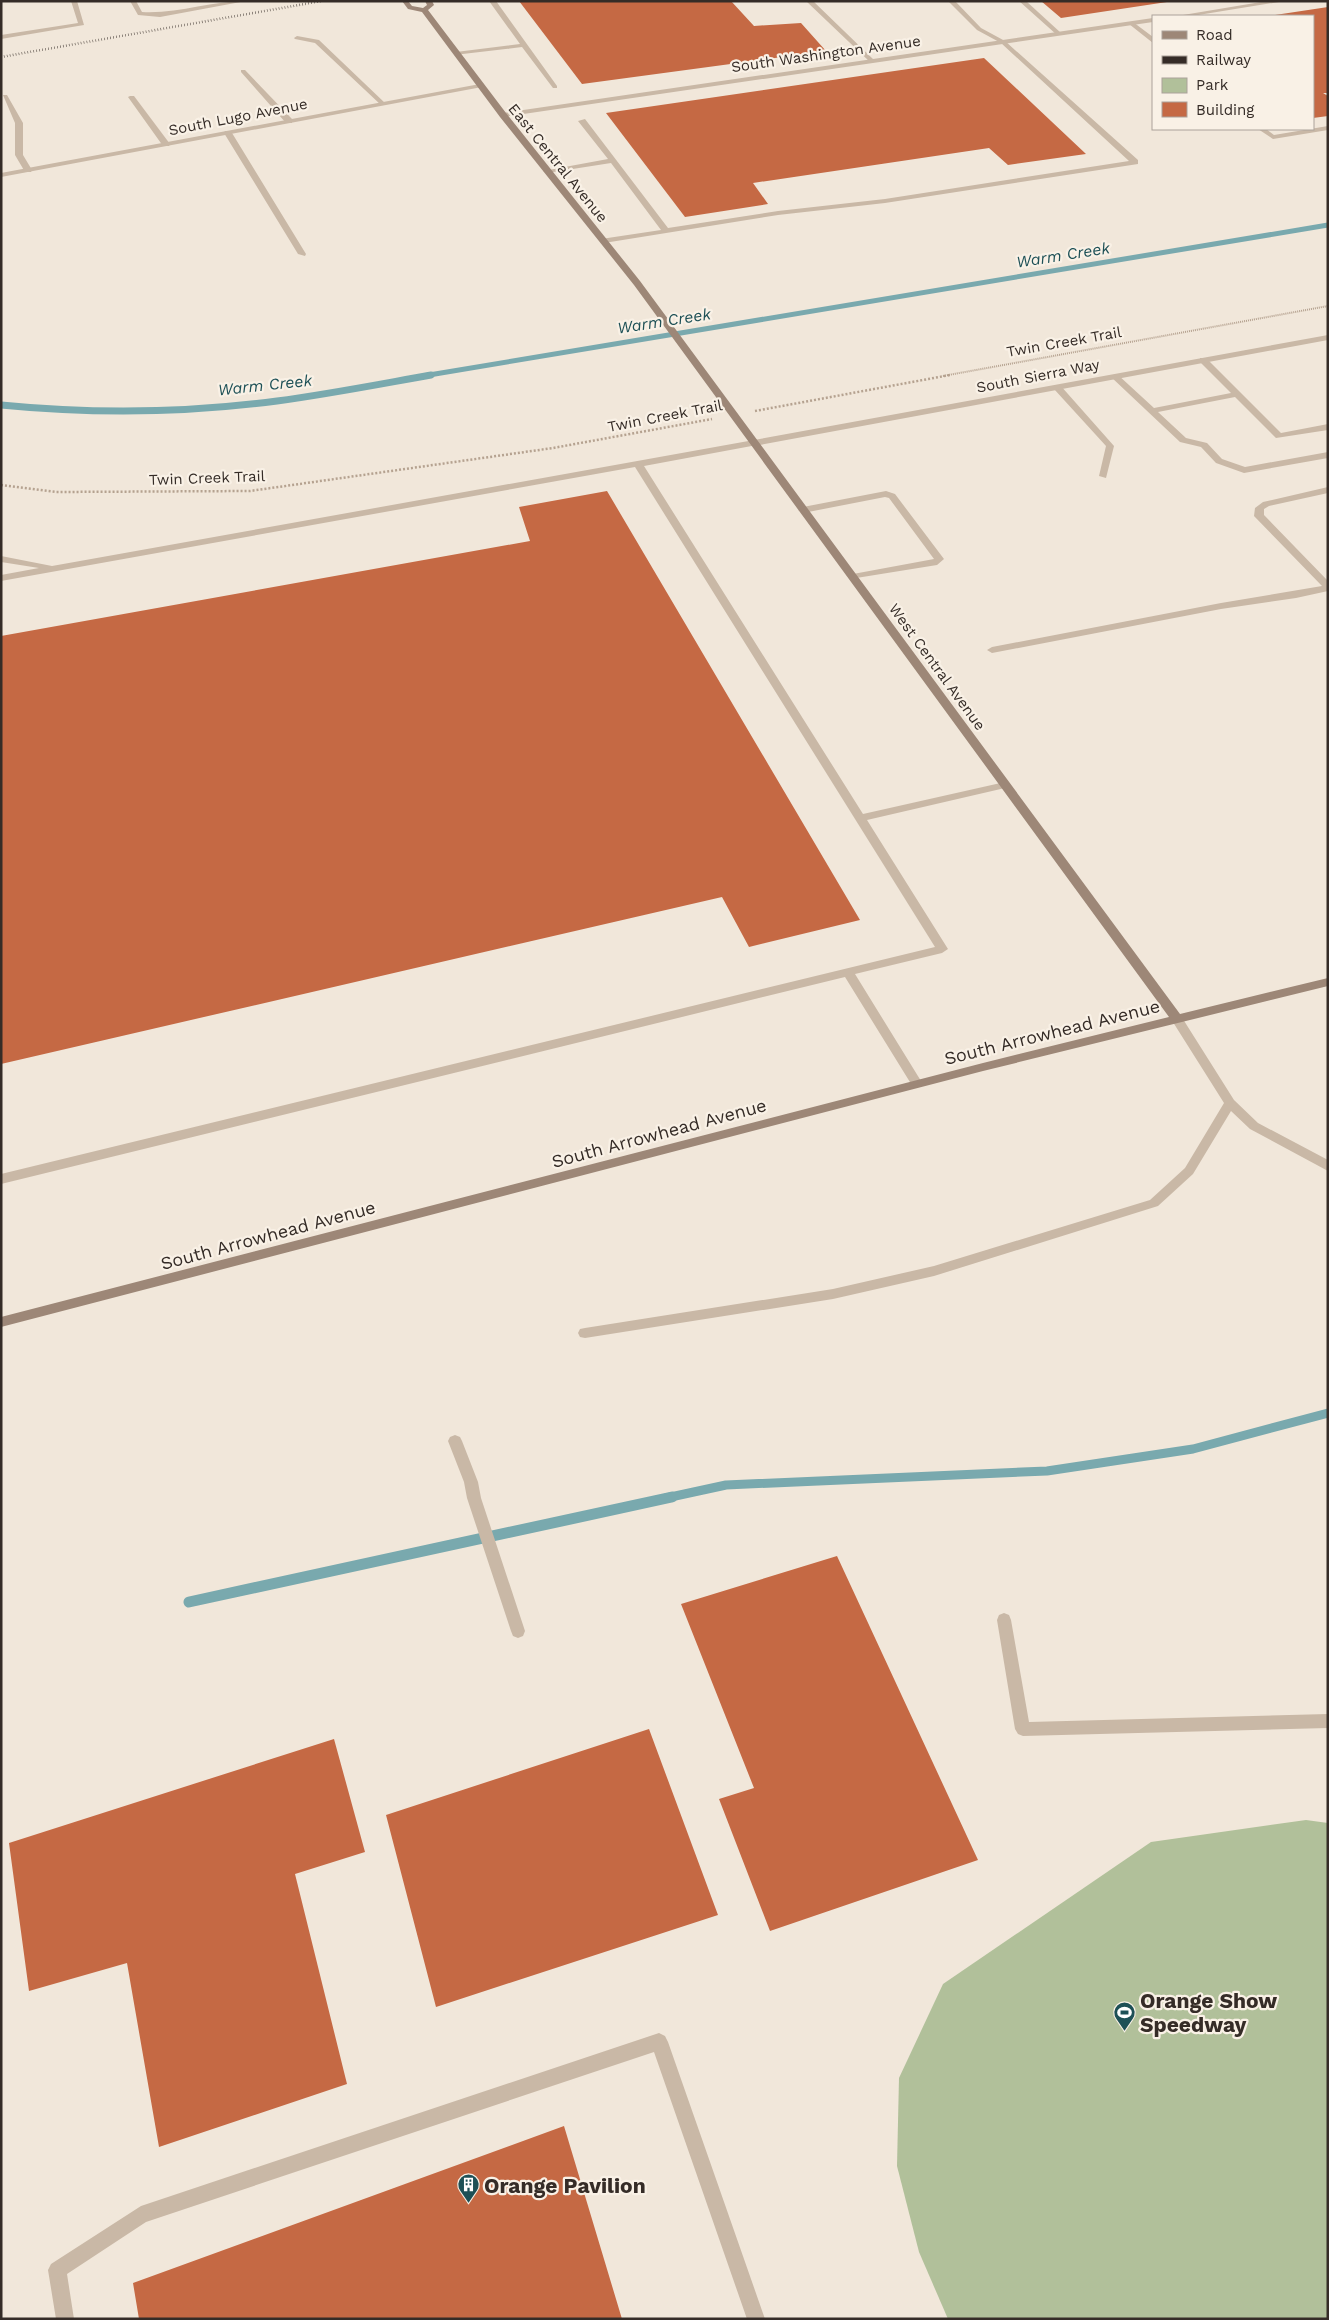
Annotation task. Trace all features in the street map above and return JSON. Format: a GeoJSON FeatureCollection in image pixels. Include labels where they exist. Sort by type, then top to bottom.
{"type":"FeatureCollection","features":[{"type":"Feature","properties":{"kind":"street"},"geometry":{"type":"LineString","coordinates":[[1,37],[82,24],[74,1]]}},
{"type":"Feature","properties":{"kind":"street"},"geometry":{"type":"LineString","coordinates":[[134,1],[140,14],[160,15],[243,1]]}},
{"type":"Feature","properties":{"kind":"street","name":"East Central Avenue"},"geometry":{"type":"LineString","coordinates":[[405,1],[410,8],[424,10],[480,86],[673,331]]}},
{"type":"Feature","properties":{"kind":"street"},"geometry":{"type":"LineString","coordinates":[[424,10],[431,5],[428,1]]}},
{"type":"Feature","properties":{"kind":"street"},"geometry":{"type":"LineString","coordinates":[[492,1],[555,87]]}},
{"type":"Feature","properties":{"kind":"street"},"geometry":{"type":"LineString","coordinates":[[809,1],[872,61]]}},
{"type":"Feature","properties":{"kind":"street"},"geometry":{"type":"LineString","coordinates":[[604,241],[778,213],[885,200],[1136,162],[1003,42],[979,29],[951,1]]}},
{"type":"Feature","properties":{"kind":"street"},"geometry":{"type":"LineString","coordinates":[[1022,1],[1059,34]]}},
{"type":"Feature","properties":{"kind":"street"},"geometry":{"type":"LineString","coordinates":[[1187,15],[1282,1]]}},
{"type":"Feature","properties":{"kind":"street","name":"South Washington Avenue"},"geometry":{"type":"LineString","coordinates":[[503,115],[1152,20]]}},
{"type":"Feature","properties":{"kind":"street"},"geometry":{"type":"LineString","coordinates":[[1130,24],[1152,40]]}},
{"type":"Feature","properties":{"kind":"street"},"geometry":{"type":"LineString","coordinates":[[297,38],[317,41],[383,104]]}},
{"type":"Feature","properties":{"kind":"street"},"geometry":{"type":"LineString","coordinates":[[456,54],[524,45]]}},
{"type":"Feature","properties":{"kind":"street"},"geometry":{"type":"LineString","coordinates":[[243,71],[289,121]]}},
{"type":"Feature","properties":{"kind":"street","name":"South Lugo Avenue"},"geometry":{"type":"LineString","coordinates":[[1,175],[480,86]]}},
{"type":"Feature","properties":{"kind":"street"},"geometry":{"type":"LineString","coordinates":[[5,96],[19,123],[19,155],[28,170]]}},
{"type":"Feature","properties":{"kind":"street"},"geometry":{"type":"LineString","coordinates":[[132,97],[166,144]]}},
{"type":"Feature","properties":{"kind":"street"},"geometry":{"type":"LineString","coordinates":[[582,122],[666,231]]}},
{"type":"Feature","properties":{"kind":"street"},"geometry":{"type":"LineString","coordinates":[[1263,130],[1272,137],[1328,128]]}},
{"type":"Feature","properties":{"kind":"street"},"geometry":{"type":"LineString","coordinates":[[228,132],[302,254]]}},
{"type":"Feature","properties":{"kind":"street"},"geometry":{"type":"LineString","coordinates":[[547,171],[612,162]]}},
{"type":"Feature","properties":{"kind":"street","name":"West Central Avenue"},"geometry":{"type":"LineString","coordinates":[[673,331],[1177,1019]]}},
{"type":"Feature","properties":{"kind":"street","name":"South Sierra Way"},"geometry":{"type":"LineString","coordinates":[[1,578],[754,443],[1328,337]]}},
{"type":"Feature","properties":{"kind":"street"},"geometry":{"type":"LineString","coordinates":[[1203,360],[1279,436],[1328,427]]}},
{"type":"Feature","properties":{"kind":"street"},"geometry":{"type":"LineString","coordinates":[[1114,376],[1183,440],[1204,445],[1219,461],[1244,470],[1328,455]]}},
{"type":"Feature","properties":{"kind":"street"},"geometry":{"type":"LineString","coordinates":[[1057,387],[1110,446],[1103,476]]}},
{"type":"Feature","properties":{"kind":"street"},"geometry":{"type":"LineString","coordinates":[[1152,411],[1237,394]]}},
{"type":"Feature","properties":{"kind":"street"},"geometry":{"type":"LineString","coordinates":[[1,1179],[942,949],[638,464]]}},
{"type":"Feature","properties":{"kind":"street"},"geometry":{"type":"LineString","coordinates":[[1328,490],[1266,504],[1260,508],[1259,516],[1328,587]]}},
{"type":"Feature","properties":{"kind":"street"},"geometry":{"type":"LineString","coordinates":[[803,510],[886,494],[892,496],[939,559],[937,562],[853,578]]}},
{"type":"Feature","properties":{"kind":"street"},"geometry":{"type":"LineString","coordinates":[[1,559],[58,568]]}},
{"type":"Feature","properties":{"kind":"street"},"geometry":{"type":"LineString","coordinates":[[992,650],[1221,606],[1296,595],[1328,587]]}},
{"type":"Feature","properties":{"kind":"street"},"geometry":{"type":"LineString","coordinates":[[860,818],[1005,785]]}},
{"type":"Feature","properties":{"kind":"street"},"geometry":{"type":"LineString","coordinates":[[848,972],[917,1084]]}},
{"type":"Feature","properties":{"kind":"street","name":"South Arrowhead Avenue"},"geometry":{"type":"LineString","coordinates":[[1,1322],[917,1084],[1328,982]]}},
{"type":"Feature","properties":{"kind":"street"},"geometry":{"type":"LineString","coordinates":[[1177,1019],[1230,1103],[1254,1126],[1328,1166]]}},
{"type":"Feature","properties":{"kind":"street"},"geometry":{"type":"LineString","coordinates":[[585,1333],[833,1294],[916,1275],[1154,1203],[1189,1171],[1230,1103]]}},
{"type":"Feature","properties":{"kind":"street"},"geometry":{"type":"LineString","coordinates":[[455,1440],[471,1482],[474,1498],[518,1631]]}},
{"type":"Feature","properties":{"kind":"street"},"geometry":{"type":"LineString","coordinates":[[1004,1620],[1022,1729],[1328,1721]]}},
{"type":"Feature","properties":{"kind":"street"},"geometry":{"type":"LineString","coordinates":[[65,2319],[57,2270],[141,2215],[659,2042],[756,2319]]}},
{"type":"Feature","properties":{"kind":"path","name":"Twin Creek Trail"},"geometry":{"type":"LineString","coordinates":[[1,485],[56,492],[250,491],[553,448],[1328,306]]}},
{"type":"Feature","properties":{"kind":"green space","name":"Orange Show Speedway"},"geometry":{"type":"Polygon","coordinates":[[[1306,1820],[1328,1823],[1328,2319],[948,2319],[919,2252],[897,2166],[899,2078],[943,1984],[1151,1842],[1306,1820]]]}},
{"type":"Feature","properties":{"kind":"building"},"geometry":{"type":"Polygon","coordinates":[[[519,1],[731,1],[754,26],[801,23],[826,51],[582,84],[519,1]]]}},
{"type":"Feature","properties":{"kind":"building"},"geometry":{"type":"Polygon","coordinates":[[[1041,1],[1167,1],[1167,2],[1061,18],[1041,1]]]}},
{"type":"Feature","properties":{"kind":"building"},"geometry":{"type":"Polygon","coordinates":[[[1328,7],[1328,93],[1323,93],[1328,96],[1328,116],[1314,118],[1314,15],[1275,15],[1328,7]]]}},
{"type":"Feature","properties":{"kind":"building"},"geometry":{"type":"Polygon","coordinates":[[[984,58],[1086,154],[1008,165],[989,148],[753,183],[768,204],[685,217],[606,113],[984,58]]]}},
{"type":"Feature","properties":{"kind":"building"},"geometry":{"type":"Polygon","coordinates":[[[607,491],[860,920],[749,947],[722,897],[1,1064],[1,636],[530,541],[519,507],[607,491]]]}},
{"type":"Feature","properties":{"kind":"building"},"geometry":{"type":"Polygon","coordinates":[[[837,1556],[978,1860],[770,1931],[719,1799],[754,1788],[681,1604],[837,1556]]]}},
{"type":"Feature","properties":{"kind":"building"},"geometry":{"type":"Polygon","coordinates":[[[649,1729],[718,1915],[436,2007],[386,1815],[649,1729]]]}},
{"type":"Feature","properties":{"kind":"building"},"geometry":{"type":"Polygon","coordinates":[[[334,1739],[365,1852],[295,1874],[347,2084],[159,2147],[127,1963],[29,1991],[9,1843],[334,1739]]]}},
{"type":"Feature","properties":{"kind":"building","name":"Orange Pavilion"},"geometry":{"type":"Polygon","coordinates":[[[564,2126],[622,2319],[139,2319],[133,2283],[564,2126]]]}},
{"type":"Feature","properties":{"kind":"waterway","name":"Warm Creek"},"geometry":{"type":"LineString","coordinates":[[423,376],[1328,225]]}},
{"type":"Feature","properties":{"kind":"waterway","name":"Warm Creek"},"geometry":{"type":"LineString","coordinates":[[1,405],[105,411],[209,408],[296,398],[431,375]]}},
{"type":"Feature","properties":{"kind":"waterway"},"geometry":{"type":"LineString","coordinates":[[666,1498],[726,1485],[1047,1471],[1193,1449],[1328,1413]]}},
{"type":"Feature","properties":{"kind":"waterway"},"geometry":{"type":"LineString","coordinates":[[189,1602],[672,1497]]}},
{"type":"Feature","properties":{"kind":"railway"},"geometry":{"type":"LineString","coordinates":[[1,57],[322,1]]}},
{"type":"Feature","properties":{"kind":"place","name":"Orange Show Speedway"},"geometry":{"type":"Point","coordinates":[1124,2031]}},
{"type":"Feature","properties":{"kind":"place","name":"Orange Pavilion"},"geometry":{"type":"Point","coordinates":[468,2204]}}]}
